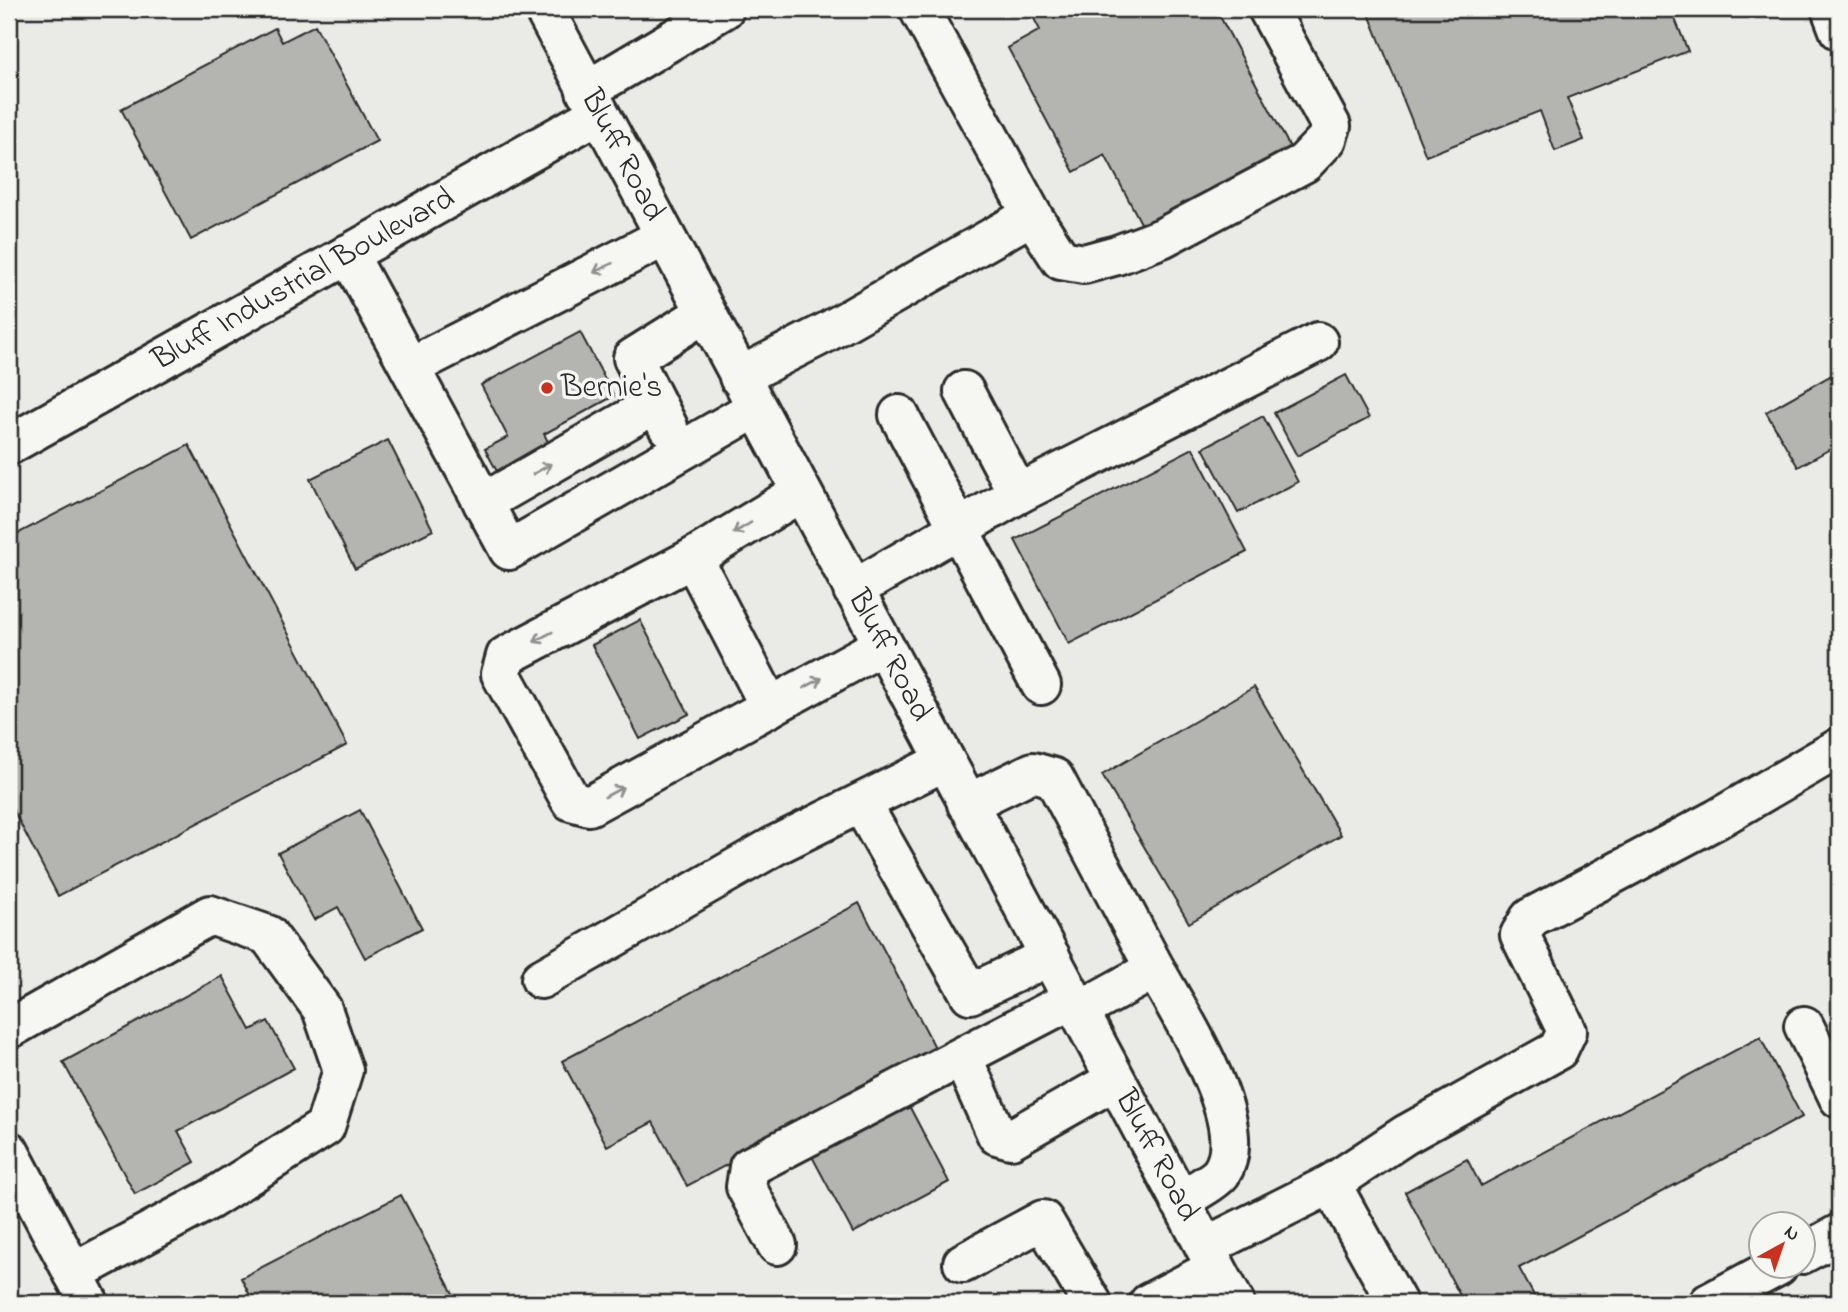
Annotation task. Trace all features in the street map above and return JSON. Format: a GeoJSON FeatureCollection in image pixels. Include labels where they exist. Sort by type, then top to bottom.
{"type":"FeatureCollection","features":[{"type":"Feature","properties":{"kind":"main road","name":"Bluff Road"},"geometry":{"type":"LineString","coordinates":[[544,9],[1235,1303]]}},
{"type":"Feature","properties":{"kind":"main road","name":"Bluff Industrial Boulevard"},"geometry":{"type":"LineString","coordinates":[[9,445],[348,254],[592,102],[724,9]]}},
{"type":"Feature","properties":{"kind":"main road"},"geometry":{"type":"LineString","coordinates":[[919,9],[1032,215],[1061,260],[1084,264],[1162,237],[1304,163],[1327,139],[1331,126],[1268,9]]}},
{"type":"Feature","properties":{"kind":"main road"},"geometry":{"type":"LineString","coordinates":[[1831,9],[1839,30]]}},
{"type":"Feature","properties":{"kind":"main road"},"geometry":{"type":"LineString","coordinates":[[348,254],[509,550],[681,450],[747,392],[827,332],[1032,215]]}},
{"type":"Feature","properties":{"kind":"main road"},"geometry":{"type":"LineString","coordinates":[[410,367],[664,237]]}},
{"type":"Feature","properties":{"kind":"main road"},"geometry":{"type":"LineString","coordinates":[[681,450],[633,358],[705,313]]}},
{"type":"Feature","properties":{"kind":"main road"},"geometry":{"type":"LineString","coordinates":[[853,590],[1018,494],[1318,342]]}},
{"type":"Feature","properties":{"kind":"main road"},"geometry":{"type":"LineString","coordinates":[[964,391],[1018,494]]}},
{"type":"Feature","properties":{"kind":"main road"},"geometry":{"type":"LineString","coordinates":[[483,503],[655,404]]}},
{"type":"Feature","properties":{"kind":"main road"},"geometry":{"type":"LineString","coordinates":[[899,415],[1041,685]]}},
{"type":"Feature","properties":{"kind":"main road"},"geometry":{"type":"LineString","coordinates":[[801,492],[693,558],[506,656],[501,674],[571,801],[589,806],[883,645]]}},
{"type":"Feature","properties":{"kind":"main road"},"geometry":{"type":"LineString","coordinates":[[693,558],[770,707]]}},
{"type":"Feature","properties":{"kind":"main road"},"geometry":{"type":"LineString","coordinates":[[1149,1303],[1211,1258],[1405,1135],[1558,1049],[1567,1031],[1520,935],[1531,918],[1717,819],[1839,748]]}},
{"type":"Feature","properties":{"kind":"main road"},"geometry":{"type":"LineString","coordinates":[[541,979],[776,845],[945,761]]}},
{"type":"Feature","properties":{"kind":"main road"},"geometry":{"type":"LineString","coordinates":[[967,804],[1033,772],[1054,778],[1210,1072],[1226,1112],[1230,1146],[1220,1174],[1180,1201]]}},
{"type":"Feature","properties":{"kind":"main road"},"geometry":{"type":"LineString","coordinates":[[861,803],[970,994],[1049,956]]}},
{"type":"Feature","properties":{"kind":"main road"},"geometry":{"type":"LineString","coordinates":[[9,1029],[210,915],[268,935],[322,1009],[343,1070],[325,1128],[211,1199],[81,1288],[9,1151]]}},
{"type":"Feature","properties":{"kind":"main road"},"geometry":{"type":"LineString","coordinates":[[777,1245],[746,1187],[749,1167],[962,1057],[1155,969]]}},
{"type":"Feature","properties":{"kind":"main road"},"geometry":{"type":"LineString","coordinates":[[1804,1026],[1839,1098]]}},
{"type":"Feature","properties":{"kind":"main road"},"geometry":{"type":"LineString","coordinates":[[962,1057],[997,1135],[1011,1139],[1115,1080]]}},
{"type":"Feature","properties":{"kind":"main road"},"geometry":{"type":"LineString","coordinates":[[1331,1184],[1396,1303]]}},
{"type":"Feature","properties":{"kind":"main road"},"geometry":{"type":"LineString","coordinates":[[963,1263],[1043,1220],[1092,1303]]}},
{"type":"Feature","properties":{"kind":"main road"},"geometry":{"type":"LineString","coordinates":[[1816,1246],[1839,1234]]}},
{"type":"Feature","properties":{"kind":"main road"},"geometry":{"type":"LineString","coordinates":[[1709,1303],[1752,1280]]}},
{"type":"Feature","properties":{"kind":"building"},"geometry":{"type":"Polygon","coordinates":[[[1029,9],[1216,9],[1291,149],[1143,227],[1105,155],[1074,172],[1008,48],[1040,30],[1029,9]]]}},
{"type":"Feature","properties":{"kind":"building"},"geometry":{"type":"Polygon","coordinates":[[[1367,9],[1671,9],[1688,51],[1567,98],[1584,140],[1555,151],[1540,111],[1426,156],[1367,9]]]}},
{"type":"Feature","properties":{"kind":"building"},"geometry":{"type":"Polygon","coordinates":[[[315,25],[377,141],[191,240],[121,109],[275,28],[282,42],[315,25]]]}},
{"type":"Feature","properties":{"kind":"building"},"geometry":{"type":"Polygon","coordinates":[[[580,332],[614,396],[544,434],[553,451],[501,479],[485,449],[508,437],[481,385],[580,332]]]}},
{"type":"Feature","properties":{"kind":"building"},"geometry":{"type":"Polygon","coordinates":[[[1839,371],[1839,444],[1798,467],[1766,412],[1839,371]]]}},
{"type":"Feature","properties":{"kind":"building"},"geometry":{"type":"Polygon","coordinates":[[[1346,375],[1369,418],[1297,456],[1274,413],[1346,375]]]}},
{"type":"Feature","properties":{"kind":"building"},"geometry":{"type":"Polygon","coordinates":[[[1263,416],[1298,482],[1238,513],[1203,448],[1263,416]]]}},
{"type":"Feature","properties":{"kind":"building"},"geometry":{"type":"Polygon","coordinates":[[[388,440],[433,530],[355,569],[310,479],[388,440]]]}},
{"type":"Feature","properties":{"kind":"building"},"geometry":{"type":"Polygon","coordinates":[[[189,445],[347,745],[58,896],[9,802],[9,538],[189,445]]]}},
{"type":"Feature","properties":{"kind":"building"},"geometry":{"type":"Polygon","coordinates":[[[1193,448],[1247,552],[1069,644],[1015,540],[1193,448]]]}},
{"type":"Feature","properties":{"kind":"building"},"geometry":{"type":"Polygon","coordinates":[[[640,620],[689,714],[640,739],[592,645],[640,620]]]}},
{"type":"Feature","properties":{"kind":"building"},"geometry":{"type":"Polygon","coordinates":[[[1254,687],[1341,835],[1189,923],[1102,775],[1254,687]]]}},
{"type":"Feature","properties":{"kind":"building"},"geometry":{"type":"Polygon","coordinates":[[[360,810],[422,928],[365,958],[338,907],[314,920],[278,853],[360,810]]]}},
{"type":"Feature","properties":{"kind":"building"},"geometry":{"type":"Polygon","coordinates":[[[859,903],[938,1053],[687,1186],[653,1122],[607,1146],[562,1061],[859,903]]]}},
{"type":"Feature","properties":{"kind":"building"},"geometry":{"type":"Polygon","coordinates":[[[222,976],[251,1030],[268,1021],[294,1068],[178,1131],[195,1162],[135,1194],[63,1062],[222,976]]]}},
{"type":"Feature","properties":{"kind":"building"},"geometry":{"type":"Polygon","coordinates":[[[1760,1037],[1802,1117],[1519,1268],[1538,1303],[1464,1303],[1405,1192],[1467,1159],[1481,1186],[1760,1037]]]}},
{"type":"Feature","properties":{"kind":"building"},"geometry":{"type":"Polygon","coordinates":[[[905,1098],[949,1182],[853,1233],[808,1149],[905,1098]]]}},
{"type":"Feature","properties":{"kind":"building"},"geometry":{"type":"Polygon","coordinates":[[[401,1195],[458,1303],[254,1303],[241,1278],[401,1195]]]}},
{"type":"Feature","properties":{"kind":"place","name":"Bernie's"},"geometry":{"type":"Point","coordinates":[547,388]}}]}
